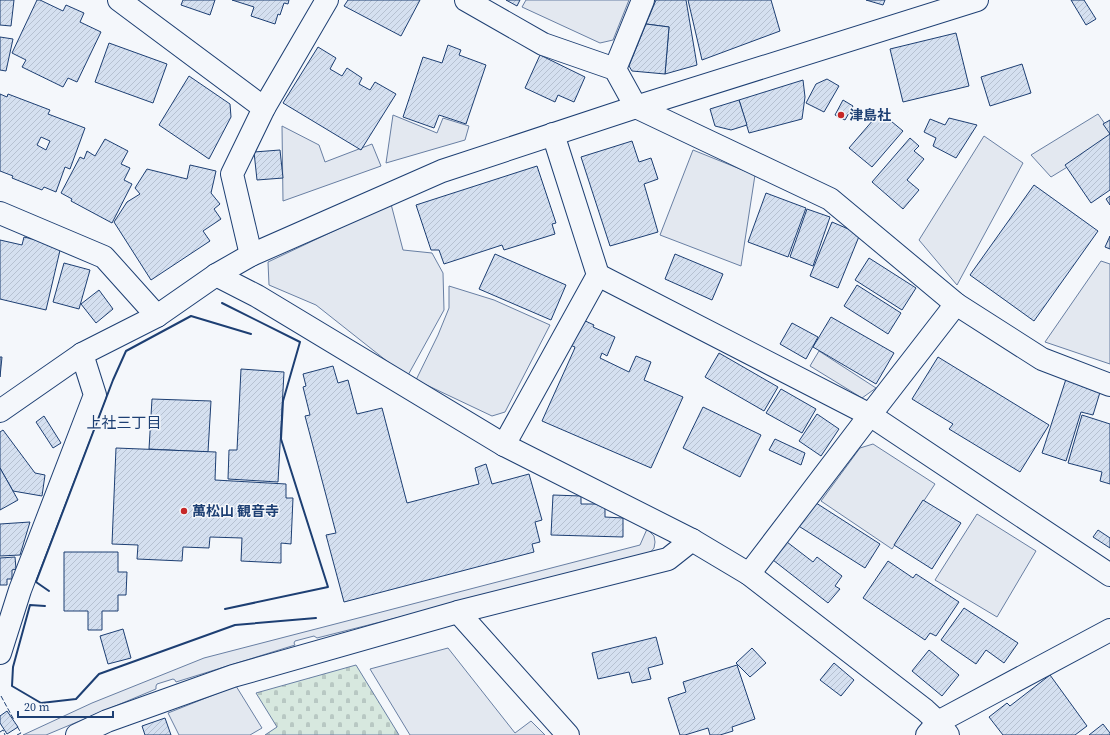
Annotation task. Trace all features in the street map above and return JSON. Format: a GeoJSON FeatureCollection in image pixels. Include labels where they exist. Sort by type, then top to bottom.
{"type":"FeatureCollection","features":[{"type":"Feature","properties":{"kind":"street"},"geometry":{"type":"LineString","coordinates":[[119,0],[264,108]]}},
{"type":"Feature","properties":{"kind":"street"},"geometry":{"type":"LineString","coordinates":[[251,255],[232,174],[264,108],[327,0]]}},
{"type":"Feature","properties":{"kind":"street"},"geometry":{"type":"LineString","coordinates":[[466,0],[543,44],[615,69],[636,107],[830,199],[956,304],[1042,359],[1110,385]]}},
{"type":"Feature","properties":{"kind":"street"},"geometry":{"type":"LineString","coordinates":[[615,69],[643,0]]}},
{"type":"Feature","properties":{"kind":"street"},"geometry":{"type":"LineString","coordinates":[[0,411],[82,354],[157,316],[216,276],[251,255],[442,171],[636,107],[977,0]]}},
{"type":"Feature","properties":{"kind":"street"},"geometry":{"type":"LineString","coordinates":[[553,134],[598,275],[870,415],[1110,575]]}},
{"type":"Feature","properties":{"kind":"street"},"geometry":{"type":"LineString","coordinates":[[0,213],[104,257],[157,316]]}},
{"type":"Feature","properties":{"kind":"street"},"geometry":{"type":"LineString","coordinates":[[504,445],[598,275]]}},
{"type":"Feature","properties":{"kind":"street"},"geometry":{"type":"LineString","coordinates":[[216,276],[257,296],[504,445],[692,540],[749,574],[925,710],[938,731],[1110,630]]}},
{"type":"Feature","properties":{"kind":"street"},"geometry":{"type":"LineString","coordinates":[[749,574],[956,304]]}},
{"type":"Feature","properties":{"kind":"street"},"geometry":{"type":"LineString","coordinates":[[0,653],[20,590],[96,395],[82,354]]}},
{"type":"Feature","properties":{"kind":"street"},"geometry":{"type":"LineString","coordinates":[[77,735],[112,728],[234,676],[458,612],[668,559],[692,540]]}},
{"type":"Feature","properties":{"kind":"street"},"geometry":{"type":"LineString","coordinates":[[458,612],[568,735]]}},
{"type":"Feature","properties":{"kind":"green space"},"geometry":{"type":"Polygon","coordinates":[[[356,665],[399,735],[265,735],[277,727],[256,693],[356,665]]]}},
{"type":"Feature","properties":{"kind":"shaded area"},"geometry":{"type":"Polygon","coordinates":[[[526,0],[629,0],[613,40],[600,43],[522,7],[526,0]]]}},
{"type":"Feature","properties":{"kind":"shaded area"},"geometry":{"type":"Polygon","coordinates":[[[1098,114],[1110,131],[1110,141],[1051,177],[1031,155],[1098,114]]]}},
{"type":"Feature","properties":{"kind":"shaded area"},"geometry":{"type":"Polygon","coordinates":[[[393,115],[437,133],[443,118],[469,126],[465,140],[386,163],[393,115]]]}},
{"type":"Feature","properties":{"kind":"shaded area"},"geometry":{"type":"Polygon","coordinates":[[[282,126],[319,145],[325,162],[372,144],[381,166],[283,201],[282,126]]]}},
{"type":"Feature","properties":{"kind":"shaded area"},"geometry":{"type":"Polygon","coordinates":[[[984,136],[1023,163],[957,285],[919,240],[984,136]]]}},
{"type":"Feature","properties":{"kind":"shaded area"},"geometry":{"type":"Polygon","coordinates":[[[693,150],[755,175],[741,266],[660,235],[693,150]]]}},
{"type":"Feature","properties":{"kind":"shaded area"},"geometry":{"type":"Polygon","coordinates":[[[391,204],[403,250],[432,253],[443,273],[444,310],[407,377],[316,305],[269,285],[268,262],[391,204]]]}},
{"type":"Feature","properties":{"kind":"shaded area"},"geometry":{"type":"Polygon","coordinates":[[[1101,261],[1110,264],[1110,364],[1045,342],[1101,261]]]}},
{"type":"Feature","properties":{"kind":"shaded area"},"geometry":{"type":"Polygon","coordinates":[[[449,286],[494,300],[550,325],[505,412],[492,416],[416,380],[438,335],[449,308],[449,286]]]}},
{"type":"Feature","properties":{"kind":"shaded area"},"geometry":{"type":"Polygon","coordinates":[[[819,351],[876,388],[862,398],[810,366],[819,351]]]}},
{"type":"Feature","properties":{"kind":"shaded area"},"geometry":{"type":"Polygon","coordinates":[[[873,444],[935,484],[892,549],[821,501],[860,448],[873,444]]]}},
{"type":"Feature","properties":{"kind":"shaded area"},"geometry":{"type":"Polygon","coordinates":[[[977,514],[1036,551],[997,617],[935,580],[977,514]]]}},
{"type":"Feature","properties":{"kind":"shaded area"},"geometry":{"type":"Polygon","coordinates":[[[647,529],[654,536],[655,542],[654,548],[649,554],[317,638],[314,636],[295,641],[295,645],[176,682],[173,679],[157,684],[156,689],[46,735],[23,735],[92,703],[204,658],[640,545],[647,529]]]}},
{"type":"Feature","properties":{"kind":"shaded area"},"geometry":{"type":"Polygon","coordinates":[[[448,648],[515,733],[531,721],[545,735],[410,735],[370,669],[448,648]]]}},
{"type":"Feature","properties":{"kind":"shaded area"},"geometry":{"type":"Polygon","coordinates":[[[236,686],[262,728],[250,735],[179,735],[168,713],[236,686]]]}},
{"type":"Feature","properties":{"kind":"building"},"geometry":{"type":"Polygon","coordinates":[[[0,0],[14,0],[11,26],[0,25],[0,0]]]}},
{"type":"Feature","properties":{"kind":"building"},"geometry":{"type":"Polygon","coordinates":[[[37,0],[63,11],[66,5],[84,13],[80,22],[101,32],[77,82],[68,78],[63,87],[22,67],[26,60],[12,53],[37,0]]]}},
{"type":"Feature","properties":{"kind":"building"},"geometry":{"type":"Polygon","coordinates":[[[183,0],[215,0],[210,15],[181,5],[183,0]]]}},
{"type":"Feature","properties":{"kind":"building"},"geometry":{"type":"Polygon","coordinates":[[[232,0],[289,0],[288,4],[284,3],[275,24],[251,16],[254,7],[232,0]]]}},
{"type":"Feature","properties":{"kind":"building"},"geometry":{"type":"Polygon","coordinates":[[[348,0],[420,0],[401,36],[344,6],[348,0]]]}},
{"type":"Feature","properties":{"kind":"building"},"geometry":{"type":"Polygon","coordinates":[[[506,0],[520,0],[517,6],[506,0]]]}},
{"type":"Feature","properties":{"kind":"building"},"geometry":{"type":"Polygon","coordinates":[[[656,0],[686,0],[697,65],[665,74],[669,27],[646,24],[656,0]]]}},
{"type":"Feature","properties":{"kind":"building"},"geometry":{"type":"Polygon","coordinates":[[[688,0],[771,0],[780,31],[702,60],[688,0]]]}},
{"type":"Feature","properties":{"kind":"building"},"geometry":{"type":"Polygon","coordinates":[[[866,0],[885,0],[883,5],[866,0]]]}},
{"type":"Feature","properties":{"kind":"building"},"geometry":{"type":"Polygon","coordinates":[[[1071,0],[1084,0],[1096,19],[1086,25],[1071,0]]]}},
{"type":"Feature","properties":{"kind":"building"},"geometry":{"type":"Polygon","coordinates":[[[646,24],[669,27],[665,74],[632,71],[629,66],[646,24]]]}},
{"type":"Feature","properties":{"kind":"building"},"geometry":{"type":"Polygon","coordinates":[[[956,33],[969,86],[903,102],[890,49],[956,33]]]}},
{"type":"Feature","properties":{"kind":"building"},"geometry":{"type":"Polygon","coordinates":[[[0,37],[13,39],[6,71],[0,70],[0,37]]]}},
{"type":"Feature","properties":{"kind":"building"},"geometry":{"type":"Polygon","coordinates":[[[109,43],[167,64],[153,103],[95,82],[109,43]]]}},
{"type":"Feature","properties":{"kind":"building"},"geometry":{"type":"Polygon","coordinates":[[[448,45],[461,50],[459,55],[486,65],[466,124],[439,115],[434,128],[403,117],[423,57],[442,63],[448,45]]]}},
{"type":"Feature","properties":{"kind":"building"},"geometry":{"type":"Polygon","coordinates":[[[318,47],[336,58],[330,69],[342,76],[347,68],[362,78],[359,84],[370,90],[375,82],[396,94],[361,150],[283,103],[318,47]]]}},
{"type":"Feature","properties":{"kind":"building"},"geometry":{"type":"Polygon","coordinates":[[[540,55],[585,77],[574,102],[558,95],[555,102],[525,88],[540,55]]]}},
{"type":"Feature","properties":{"kind":"building"},"geometry":{"type":"Polygon","coordinates":[[[1022,64],[1031,93],[990,106],[981,77],[1022,64]]]}},
{"type":"Feature","properties":{"kind":"building"},"geometry":{"type":"Polygon","coordinates":[[[189,76],[230,104],[231,117],[209,159],[159,125],[189,76]]]}},
{"type":"Feature","properties":{"kind":"building"},"geometry":{"type":"Polygon","coordinates":[[[827,79],[839,86],[824,112],[806,103],[816,84],[827,79]]]}},
{"type":"Feature","properties":{"kind":"building"},"geometry":{"type":"Polygon","coordinates":[[[803,80],[805,97],[802,119],[749,133],[739,100],[803,80]]]}},
{"type":"Feature","properties":{"kind":"building"},"geometry":{"type":"Polygon","coordinates":[[[0,94],[7,97],[8,94],[50,110],[48,114],[85,128],[70,169],[65,167],[56,192],[44,187],[42,190],[12,178],[13,176],[0,171],[0,94]],[[41,137],[37,145],[46,150],[50,141],[41,137]]]}},
{"type":"Feature","properties":{"kind":"building"},"geometry":{"type":"Polygon","coordinates":[[[739,100],[747,125],[731,130],[715,126],[710,109],[739,100]]]}},
{"type":"Feature","properties":{"kind":"building"},"geometry":{"type":"Polygon","coordinates":[[[843,100],[853,106],[845,120],[835,115],[843,100]]]}},
{"type":"Feature","properties":{"kind":"building"},"geometry":{"type":"Polygon","coordinates":[[[880,112],[903,131],[872,167],[849,148],[880,112]]]}},
{"type":"Feature","properties":{"kind":"building"},"geometry":{"type":"Polygon","coordinates":[[[949,118],[977,125],[956,158],[933,146],[936,138],[924,132],[930,119],[945,125],[949,118]]]}},
{"type":"Feature","properties":{"kind":"building"},"geometry":{"type":"Polygon","coordinates":[[[1110,120],[1110,134],[1103,124],[1110,120]]]}},
{"type":"Feature","properties":{"kind":"building"},"geometry":{"type":"Polygon","coordinates":[[[1110,134],[1110,190],[1091,203],[1065,165],[1110,134]]]}},
{"type":"Feature","properties":{"kind":"building"},"geometry":{"type":"Polygon","coordinates":[[[910,138],[919,146],[914,151],[924,159],[907,180],[919,190],[903,209],[872,182],[910,138]]]}},
{"type":"Feature","properties":{"kind":"building"},"geometry":{"type":"Polygon","coordinates":[[[105,139],[128,151],[121,164],[130,168],[124,180],[132,184],[112,223],[71,201],[72,199],[61,193],[80,157],[84,159],[87,151],[95,156],[105,139]]]}},
{"type":"Feature","properties":{"kind":"building"},"geometry":{"type":"Polygon","coordinates":[[[632,141],[639,162],[651,158],[658,179],[644,184],[658,232],[610,246],[581,157],[632,141]]]}},
{"type":"Feature","properties":{"kind":"building"},"geometry":{"type":"Polygon","coordinates":[[[280,150],[283,178],[257,180],[254,152],[280,150]]]}},
{"type":"Feature","properties":{"kind":"building"},"geometry":{"type":"Polygon","coordinates":[[[190,165],[216,171],[211,193],[220,204],[214,209],[221,219],[203,231],[210,241],[151,280],[114,222],[127,202],[140,194],[135,188],[147,169],[187,179],[190,165]]]}},
{"type":"Feature","properties":{"kind":"building"},"geometry":{"type":"Polygon","coordinates":[[[537,166],[556,223],[552,224],[555,234],[504,250],[502,245],[444,264],[439,250],[431,250],[416,205],[537,166]]]}},
{"type":"Feature","properties":{"kind":"building"},"geometry":{"type":"Polygon","coordinates":[[[1034,185],[1098,231],[1034,321],[970,275],[1034,185]]]}},
{"type":"Feature","properties":{"kind":"building"},"geometry":{"type":"Polygon","coordinates":[[[766,193],[806,208],[788,257],[748,242],[766,193]]]}},
{"type":"Feature","properties":{"kind":"building"},"geometry":{"type":"Polygon","coordinates":[[[1110,196],[1110,205],[1106,199],[1110,196]]]}},
{"type":"Feature","properties":{"kind":"building"},"geometry":{"type":"Polygon","coordinates":[[[807,209],[830,217],[813,266],[790,257],[807,209]]]}},
{"type":"Feature","properties":{"kind":"building"},"geometry":{"type":"Polygon","coordinates":[[[832,222],[860,234],[838,288],[810,276],[832,222]]]}},
{"type":"Feature","properties":{"kind":"building"},"geometry":{"type":"Polygon","coordinates":[[[1110,236],[1110,249],[1105,247],[1110,236]]]}},
{"type":"Feature","properties":{"kind":"building"},"geometry":{"type":"Polygon","coordinates":[[[24,237],[61,246],[46,310],[0,299],[0,240],[22,245],[24,237]]]}},
{"type":"Feature","properties":{"kind":"building"},"geometry":{"type":"Polygon","coordinates":[[[495,254],[566,285],[551,320],[479,289],[495,254]]]}},
{"type":"Feature","properties":{"kind":"building"},"geometry":{"type":"Polygon","coordinates":[[[675,254],[723,274],[712,300],[665,279],[675,254]]]}},
{"type":"Feature","properties":{"kind":"building"},"geometry":{"type":"Polygon","coordinates":[[[869,258],[916,288],[902,310],[855,280],[869,258]]]}},
{"type":"Feature","properties":{"kind":"building"},"geometry":{"type":"Polygon","coordinates":[[[64,263],[90,270],[79,309],[53,302],[64,263]]]}},
{"type":"Feature","properties":{"kind":"building"},"geometry":{"type":"Polygon","coordinates":[[[857,285],[901,313],[888,334],[844,306],[857,285]]]}},
{"type":"Feature","properties":{"kind":"building"},"geometry":{"type":"Polygon","coordinates":[[[99,290],[113,309],[96,323],[81,304],[99,290]]]}},
{"type":"Feature","properties":{"kind":"building"},"geometry":{"type":"Polygon","coordinates":[[[831,317],[894,353],[876,384],[813,347],[831,317]]]}},
{"type":"Feature","properties":{"kind":"building"},"geometry":{"type":"Polygon","coordinates":[[[581,319],[594,325],[593,327],[615,337],[607,356],[602,353],[600,358],[629,372],[636,356],[651,362],[644,380],[683,397],[651,468],[542,421],[574,350],[575,347],[570,345],[581,319]]]}},
{"type":"Feature","properties":{"kind":"building"},"geometry":{"type":"Polygon","coordinates":[[[792,323],[818,337],[806,359],[780,344],[792,323]]]}},
{"type":"Feature","properties":{"kind":"building"},"geometry":{"type":"Polygon","coordinates":[[[719,353],[778,387],[764,411],[705,377],[719,353]]]}},
{"type":"Feature","properties":{"kind":"building"},"geometry":{"type":"Polygon","coordinates":[[[0,357],[2,357],[0,377],[0,357]]]}},
{"type":"Feature","properties":{"kind":"building"},"geometry":{"type":"Polygon","coordinates":[[[938,357],[1049,425],[1020,472],[949,429],[953,424],[912,399],[938,357]]]}},
{"type":"Feature","properties":{"kind":"building"},"geometry":{"type":"Polygon","coordinates":[[[333,366],[338,383],[348,380],[357,414],[382,408],[407,503],[479,484],[475,468],[486,464],[492,484],[529,474],[542,520],[535,522],[540,542],[532,544],[534,552],[344,602],[326,535],[336,533],[305,416],[310,415],[303,387],[306,386],[303,374],[333,366]]]}},
{"type":"Feature","properties":{"kind":"building"},"geometry":{"type":"Polygon","coordinates":[[[241,369],[284,372],[278,482],[228,479],[229,450],[237,450],[241,369]]]}},
{"type":"Feature","properties":{"kind":"building"},"geometry":{"type":"Polygon","coordinates":[[[1066,379],[1101,389],[1093,415],[1081,412],[1066,461],[1042,453],[1066,379]]]}},
{"type":"Feature","properties":{"kind":"building"},"geometry":{"type":"Polygon","coordinates":[[[781,389],[816,409],[802,433],[766,413],[781,389]]]}},
{"type":"Feature","properties":{"kind":"building"},"geometry":{"type":"Polygon","coordinates":[[[152,399],[211,401],[208,452],[149,449],[152,399]]]}},
{"type":"Feature","properties":{"kind":"building"},"geometry":{"type":"Polygon","coordinates":[[[703,407],[761,435],[740,477],[683,448],[703,407]]]}},
{"type":"Feature","properties":{"kind":"building"},"geometry":{"type":"Polygon","coordinates":[[[817,414],[839,429],[821,456],[799,441],[817,414]]]}},
{"type":"Feature","properties":{"kind":"building"},"geometry":{"type":"Polygon","coordinates":[[[1082,415],[1110,424],[1110,484],[1100,481],[1102,472],[1068,463],[1082,415]]]}},
{"type":"Feature","properties":{"kind":"building"},"geometry":{"type":"Polygon","coordinates":[[[44,416],[61,443],[53,448],[36,422],[44,416]]]}},
{"type":"Feature","properties":{"kind":"building"},"geometry":{"type":"Polygon","coordinates":[[[3,430],[35,473],[45,475],[42,496],[13,491],[0,468],[0,432],[3,430]]]}},
{"type":"Feature","properties":{"kind":"building"},"geometry":{"type":"Polygon","coordinates":[[[775,439],[805,453],[801,465],[769,450],[775,439]]]}},
{"type":"Feature","properties":{"kind":"building"},"geometry":{"type":"Polygon","coordinates":[[[116,448],[216,452],[215,480],[286,484],[286,498],[293,498],[291,544],[281,543],[281,563],[241,561],[242,538],[210,537],[209,548],[183,547],[182,561],[137,559],[138,545],[112,544],[116,448]]]}},
{"type":"Feature","properties":{"kind":"building"},"geometry":{"type":"Polygon","coordinates":[[[0,468],[18,500],[0,510],[0,468]]]}},
{"type":"Feature","properties":{"kind":"building"},"geometry":{"type":"Polygon","coordinates":[[[553,495],[581,496],[581,504],[605,504],[605,517],[623,518],[623,537],[551,535],[553,495]]]}},
{"type":"Feature","properties":{"kind":"building"},"geometry":{"type":"Polygon","coordinates":[[[923,500],[961,523],[932,569],[894,545],[923,500]]]}},
{"type":"Feature","properties":{"kind":"building"},"geometry":{"type":"Polygon","coordinates":[[[813,501],[880,544],[865,568],[797,525],[813,501]]]}},
{"type":"Feature","properties":{"kind":"building"},"geometry":{"type":"Polygon","coordinates":[[[30,522],[20,555],[0,556],[0,524],[30,522]]]}},
{"type":"Feature","properties":{"kind":"building"},"geometry":{"type":"Polygon","coordinates":[[[1098,530],[1110,538],[1110,548],[1093,537],[1098,530]]]}},
{"type":"Feature","properties":{"kind":"building"},"geometry":{"type":"Polygon","coordinates":[[[787,542],[813,562],[817,557],[842,576],[835,586],[840,589],[828,603],[773,560],[787,542]]]}},
{"type":"Feature","properties":{"kind":"building"},"geometry":{"type":"Polygon","coordinates":[[[64,552],[118,552],[118,572],[127,572],[126,595],[118,595],[118,611],[102,611],[102,630],[88,630],[88,611],[64,611],[64,552]]]}},
{"type":"Feature","properties":{"kind":"building"},"geometry":{"type":"Polygon","coordinates":[[[15,557],[16,569],[12,570],[12,579],[7,579],[7,585],[0,585],[0,558],[15,557]]]}},
{"type":"Feature","properties":{"kind":"building"},"geometry":{"type":"Polygon","coordinates":[[[888,561],[913,578],[916,574],[959,602],[936,636],[930,633],[925,640],[863,598],[888,561]]]}},
{"type":"Feature","properties":{"kind":"building"},"geometry":{"type":"Polygon","coordinates":[[[964,608],[1018,643],[1004,663],[986,650],[976,664],[941,640],[964,608]]]}},
{"type":"Feature","properties":{"kind":"building"},"geometry":{"type":"Polygon","coordinates":[[[123,629],[131,658],[108,664],[100,636],[123,629]]]}},
{"type":"Feature","properties":{"kind":"building"},"geometry":{"type":"Polygon","coordinates":[[[656,637],[663,664],[648,668],[651,679],[632,683],[629,672],[598,679],[592,653],[656,637]]]}},
{"type":"Feature","properties":{"kind":"building"},"geometry":{"type":"Polygon","coordinates":[[[752,648],[766,663],[750,677],[736,663],[752,648]]]}},
{"type":"Feature","properties":{"kind":"building"},"geometry":{"type":"Polygon","coordinates":[[[929,650],[959,675],[942,696],[912,671],[929,650]]]}},
{"type":"Feature","properties":{"kind":"building"},"geometry":{"type":"Polygon","coordinates":[[[834,663],[854,680],[841,696],[820,680],[834,663]]]}},
{"type":"Feature","properties":{"kind":"building"},"geometry":{"type":"Polygon","coordinates":[[[737,665],[755,719],[732,727],[733,731],[720,735],[710,735],[708,728],[685,735],[680,735],[668,698],[686,692],[683,682],[737,665]]]}},
{"type":"Feature","properties":{"kind":"building"},"geometry":{"type":"Polygon","coordinates":[[[1050,675],[1087,726],[1075,735],[1003,735],[989,717],[1007,703],[1010,706],[1050,675]]]}},
{"type":"Feature","properties":{"kind":"building"},"geometry":{"type":"Polygon","coordinates":[[[7,711],[18,727],[7,734],[0,723],[0,716],[7,711]]]}},
{"type":"Feature","properties":{"kind":"building"},"geometry":{"type":"Polygon","coordinates":[[[165,718],[171,735],[145,735],[142,726],[165,718]]]}},
{"type":"Feature","properties":{"kind":"building"},"geometry":{"type":"Polygon","coordinates":[[[1103,724],[1110,735],[1089,735],[1103,724]]]}},
{"type":"Feature","properties":{"kind":"fence"},"geometry":{"type":"LineString","coordinates":[[1,696],[14,720]]}},
{"type":"Feature","properties":{"kind":"fence"},"geometry":{"type":"LineString","coordinates":[[17,726],[21,733],[17,735]]}},
{"type":"Feature","properties":{"kind":"fence"},"geometry":{"type":"LineString","coordinates":[[0,732],[3,730],[5,735]]}},
{"type":"Feature","properties":{"kind":"wall"},"geometry":{"type":"LineString","coordinates":[[222,303],[300,342],[283,401],[281,439],[328,587],[225,609]]}},
{"type":"Feature","properties":{"kind":"wall"},"geometry":{"type":"LineString","coordinates":[[49,591],[36,582],[113,380],[126,351],[191,316],[251,334]]}},
{"type":"Feature","properties":{"kind":"wall"},"geometry":{"type":"LineString","coordinates":[[45,606],[30,605],[13,667],[12,686],[41,703],[76,699],[99,674],[235,625],[316,618]]}},
{"type":"Feature","properties":{"kind":"place","name":"津島社"},"geometry":{"type":"Point","coordinates":[841,115]}},
{"type":"Feature","properties":{"kind":"place","name":"萬松山 観音寺"},"geometry":{"type":"Point","coordinates":[184,511]}},
{"type":"Feature","properties":{"kind":"district","name":"上社三丁目"},"geometry":{"type":"Point","coordinates":[124,422]}}]}
